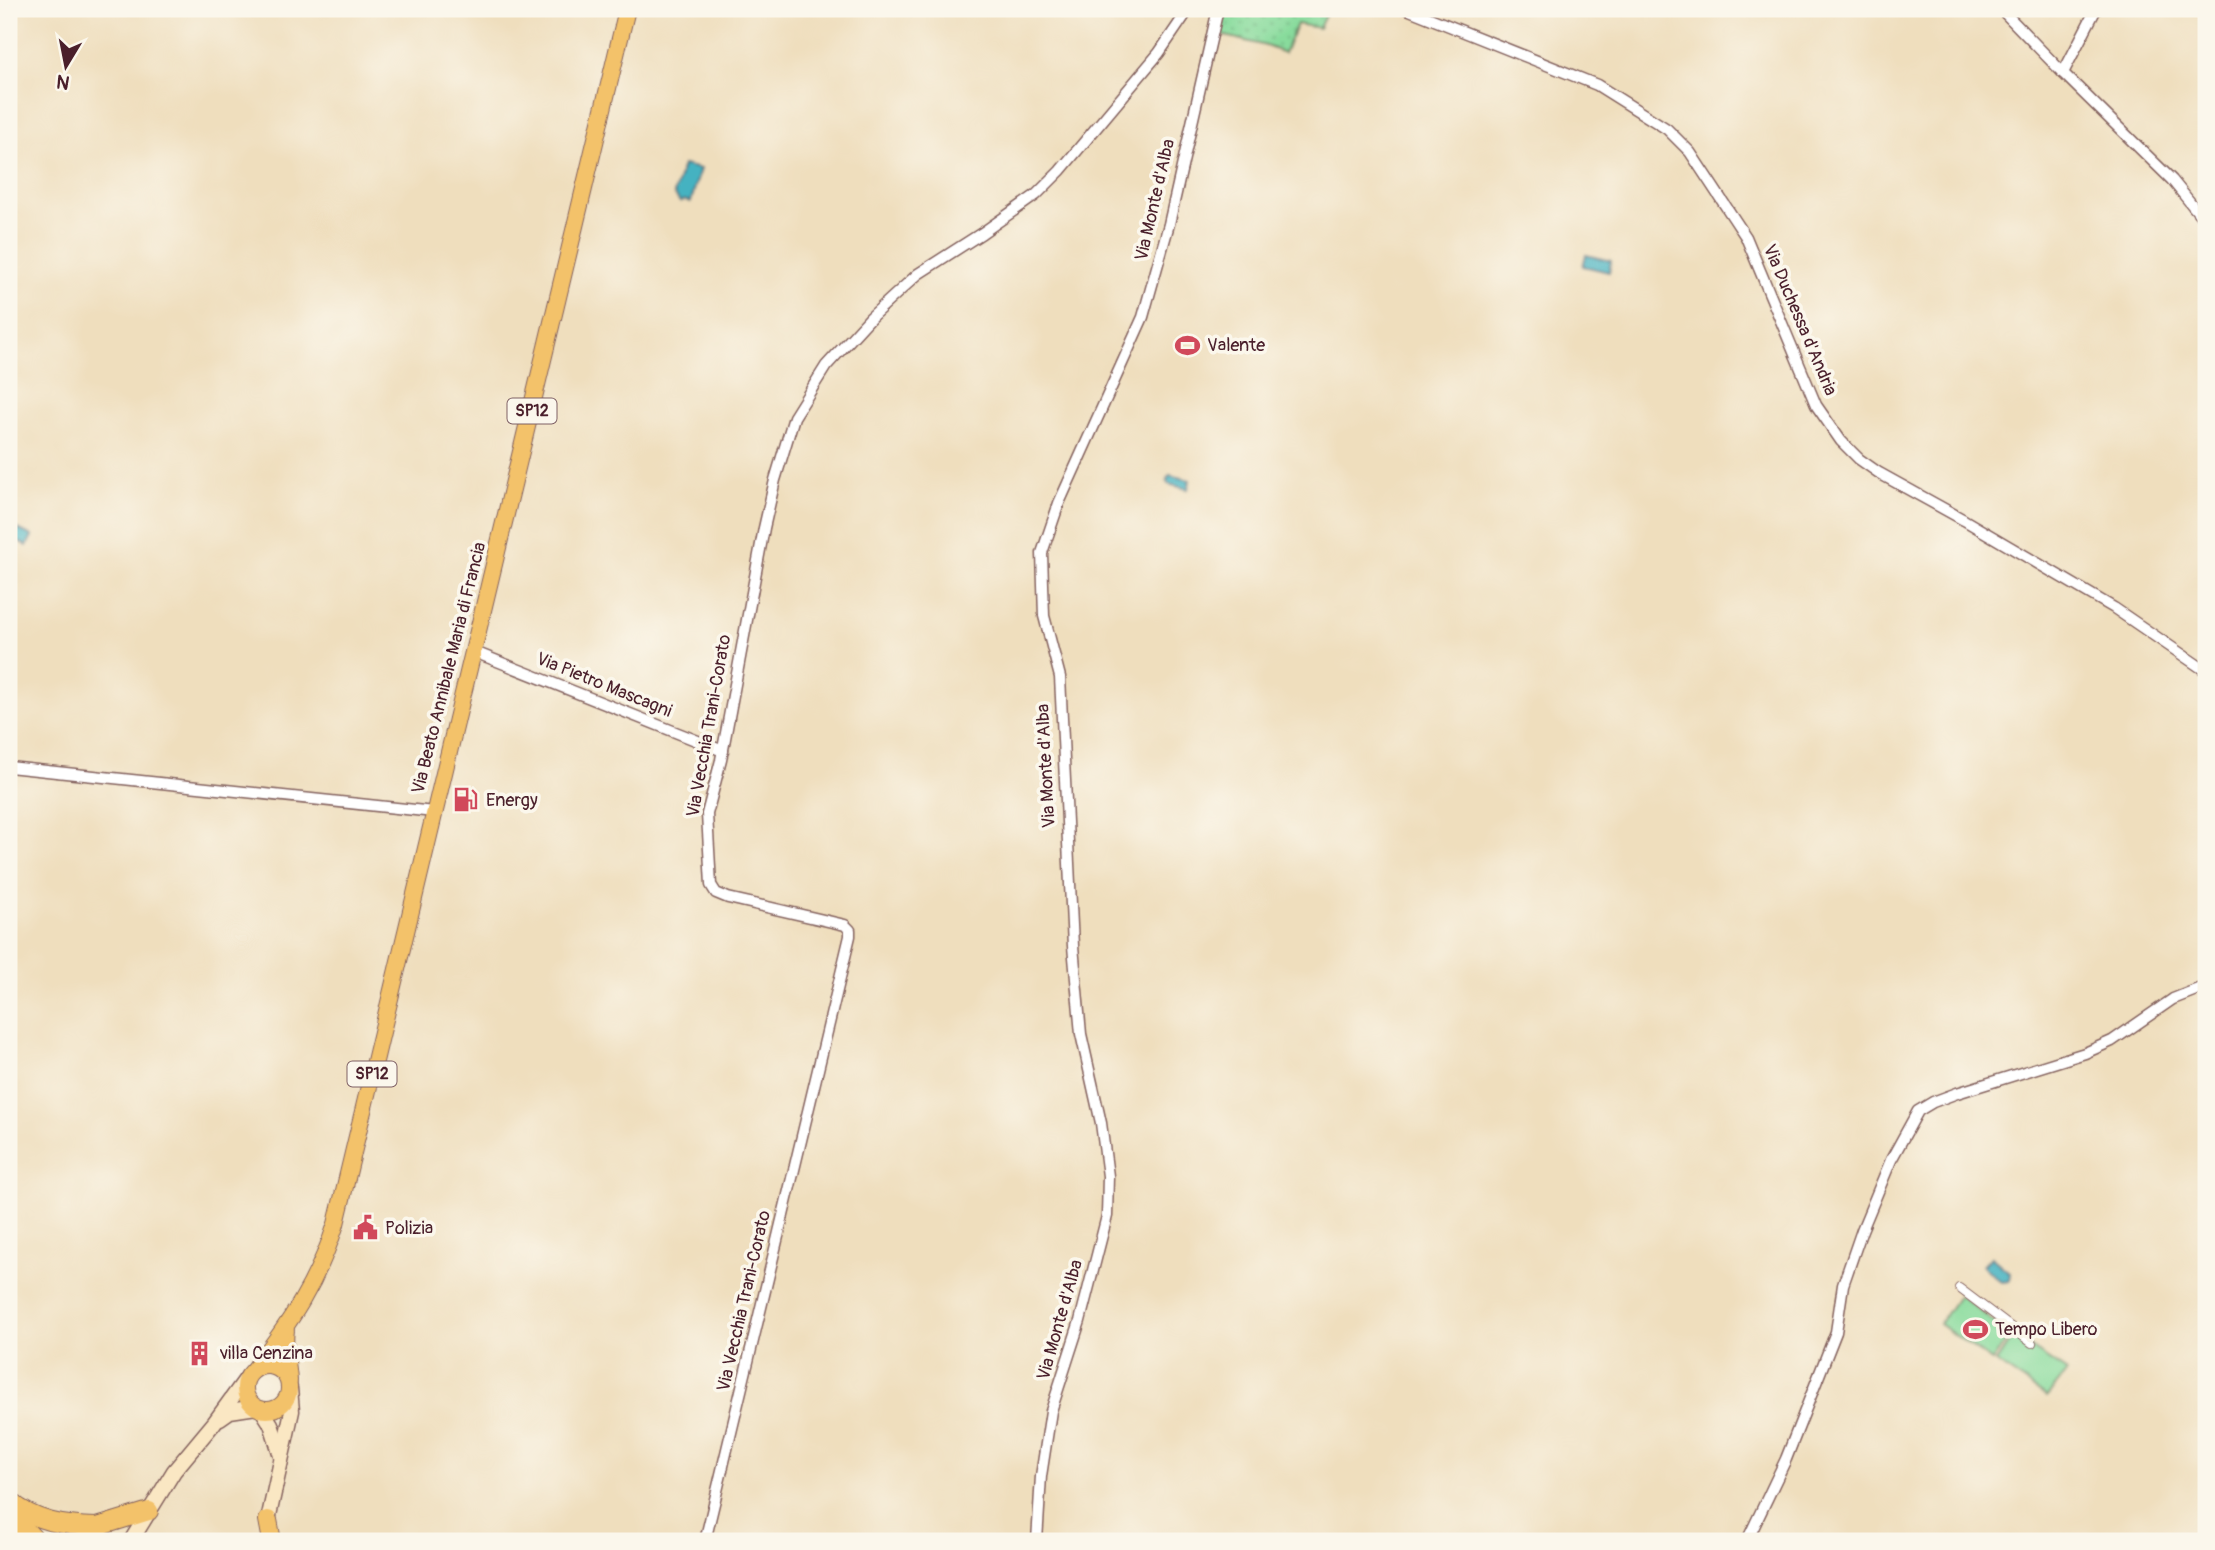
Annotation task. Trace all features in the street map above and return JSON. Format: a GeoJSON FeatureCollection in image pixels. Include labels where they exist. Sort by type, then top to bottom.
{"type":"FeatureCollection","features":[{"type":"Feature","properties":{"kind":"highway"},"geometry":{"type":"LineString","coordinates":[[9,1500],[21,1510],[45,1521],[97,1527],[107,1532],[115,1541]]}},
{"type":"Feature","properties":{"kind":"highway"},"geometry":{"type":"LineString","coordinates":[[97,1527],[149,1511]]}},
{"type":"Feature","properties":{"kind":"highway"},"geometry":{"type":"LineString","coordinates":[[9,1512],[36,1541]]}},
{"type":"Feature","properties":{"kind":"highway"},"geometry":{"type":"LineString","coordinates":[[268,1520],[272,1541]]}},
{"type":"Feature","properties":{"kind":"highway"},"geometry":{"type":"LineString","coordinates":[[9,1527],[24,1541]]}},
{"type":"Feature","properties":{"kind":"highway"},"geometry":{"type":"LineString","coordinates":[[9,1533],[15,1541]]}},
{"type":"Feature","properties":{"kind":"main road","name":"Via Beato Annibale Maria di Francia"},"geometry":{"type":"LineString","coordinates":[[250,1373],[287,1328],[325,1258],[336,1224],[627,9]]}},
{"type":"Feature","properties":{"kind":"main road","name":"Via Beato Annibale Maria di Francia"},"geometry":{"type":"LineString","coordinates":[[287,1328],[284,1346],[289,1385]]}},
{"type":"Feature","properties":{"kind":"main road"},"geometry":{"type":"LineString","coordinates":[[131,1541],[174,1471],[214,1423],[250,1373],[273,1366],[280,1370],[289,1385],[292,1410],[268,1520]]}},
{"type":"Feature","properties":{"kind":"main road"},"geometry":{"type":"LineString","coordinates":[[250,1373],[244,1390],[250,1403],[259,1409],[271,1424],[282,1461]]}},
{"type":"Feature","properties":{"kind":"main road"},"geometry":{"type":"LineString","coordinates":[[214,1423],[230,1411],[275,1409],[281,1406],[286,1401],[289,1385]]}},
{"type":"Feature","properties":{"kind":"street","name":"Via Vecchia Trani-Corato"},"geometry":{"type":"LineString","coordinates":[[705,1541],[850,936],[850,930],[845,925],[735,900],[716,893],[711,885],[707,814],[723,751],[735,676],[775,480],[794,417],[826,366],[871,317],[918,274],[1036,195],[1060,171],[1159,52],[1189,9]]}},
{"type":"Feature","properties":{"kind":"street","name":"Via Monte d'Alba"},"geometry":{"type":"LineString","coordinates":[[1037,1541],[1041,1476],[1051,1410],[1080,1321],[1107,1216],[1108,1176],[1101,1123],[1081,1034],[1073,946],[1060,677],[1044,616],[1042,553],[1059,503],[1143,317],[1169,224],[1218,9]]}},
{"type":"Feature","properties":{"kind":"street","name":"Via Duchessa d'Andria"},"geometry":{"type":"LineString","coordinates":[[1407,9],[1597,85],[1667,129],[1690,152],[1746,237],[1815,405],[1850,450],[1880,473],[2114,608],[2206,671]]}},
{"type":"Feature","properties":{"kind":"street"},"geometry":{"type":"LineString","coordinates":[[2001,9],[2172,180],[2206,222]]}},
{"type":"Feature","properties":{"kind":"street"},"geometry":{"type":"LineString","coordinates":[[2063,73],[2096,9]]}},
{"type":"Feature","properties":{"kind":"street","name":"Via Pietro Mascagni"},"geometry":{"type":"LineString","coordinates":[[472,651],[723,751]]}},
{"type":"Feature","properties":{"kind":"street"},"geometry":{"type":"LineString","coordinates":[[9,767],[434,812]]}},
{"type":"Feature","properties":{"kind":"street"},"geometry":{"type":"LineString","coordinates":[[1747,1541],[1786,1459],[1836,1332],[1843,1285],[1862,1230],[1891,1160],[1919,1111],[1945,1097],[2085,1053],[2112,1041],[2173,999],[2206,986]]}},
{"type":"Feature","properties":{"kind":"street"},"geometry":{"type":"LineString","coordinates":[[1959,1288],[2032,1343]]}},
{"type":"Feature","properties":{"kind":"green space"},"geometry":{"type":"Polygon","coordinates":[[[1224,9],[1328,9],[1319,28],[1297,24],[1284,53],[1217,34],[1224,9]]]}},
{"type":"Feature","properties":{"kind":"green space","name":"Tempo Libero"},"geometry":{"type":"Polygon","coordinates":[[[1959,1295],[2010,1335],[1992,1361],[1939,1324],[1959,1295]]]}},
{"type":"Feature","properties":{"kind":"green space","name":"Tempo Libero"},"geometry":{"type":"Polygon","coordinates":[[[2013,1336],[2067,1372],[2047,1397],[1996,1362],[2013,1336]]]}},
{"type":"Feature","properties":{"kind":"water"},"geometry":{"type":"Polygon","coordinates":[[[683,165],[700,169],[691,202],[680,202],[674,194],[683,165]]]}},
{"type":"Feature","properties":{"kind":"water"},"geometry":{"type":"Polygon","coordinates":[[[1586,255],[1611,261],[1609,272],[1583,266],[1586,255]]]}},
{"type":"Feature","properties":{"kind":"water"},"geometry":{"type":"Polygon","coordinates":[[[1170,475],[1190,480],[1188,489],[1168,484],[1170,475]]]}},
{"type":"Feature","properties":{"kind":"water"},"geometry":{"type":"Polygon","coordinates":[[[12,526],[32,536],[27,546],[9,537],[12,526]]]}},
{"type":"Feature","properties":{"kind":"water"},"geometry":{"type":"Polygon","coordinates":[[[1991,1257],[2010,1273],[2009,1281],[2002,1282],[1983,1266],[1991,1257]]]}},
{"type":"Feature","properties":{"kind":"place","name":"Valente"},"geometry":{"type":"Point","coordinates":[1187,345]}},
{"type":"Feature","properties":{"kind":"place","name":"Energy"},"geometry":{"type":"Point","coordinates":[466,800]}},
{"type":"Feature","properties":{"kind":"place","name":"Polizia"},"geometry":{"type":"Point","coordinates":[365,1228]}},
{"type":"Feature","properties":{"kind":"place","name":"Tempo Libero"},"geometry":{"type":"Point","coordinates":[1975,1329]}},
{"type":"Feature","properties":{"kind":"place","name":"villa Cenzina"},"geometry":{"type":"Point","coordinates":[200,1353]}}]}
